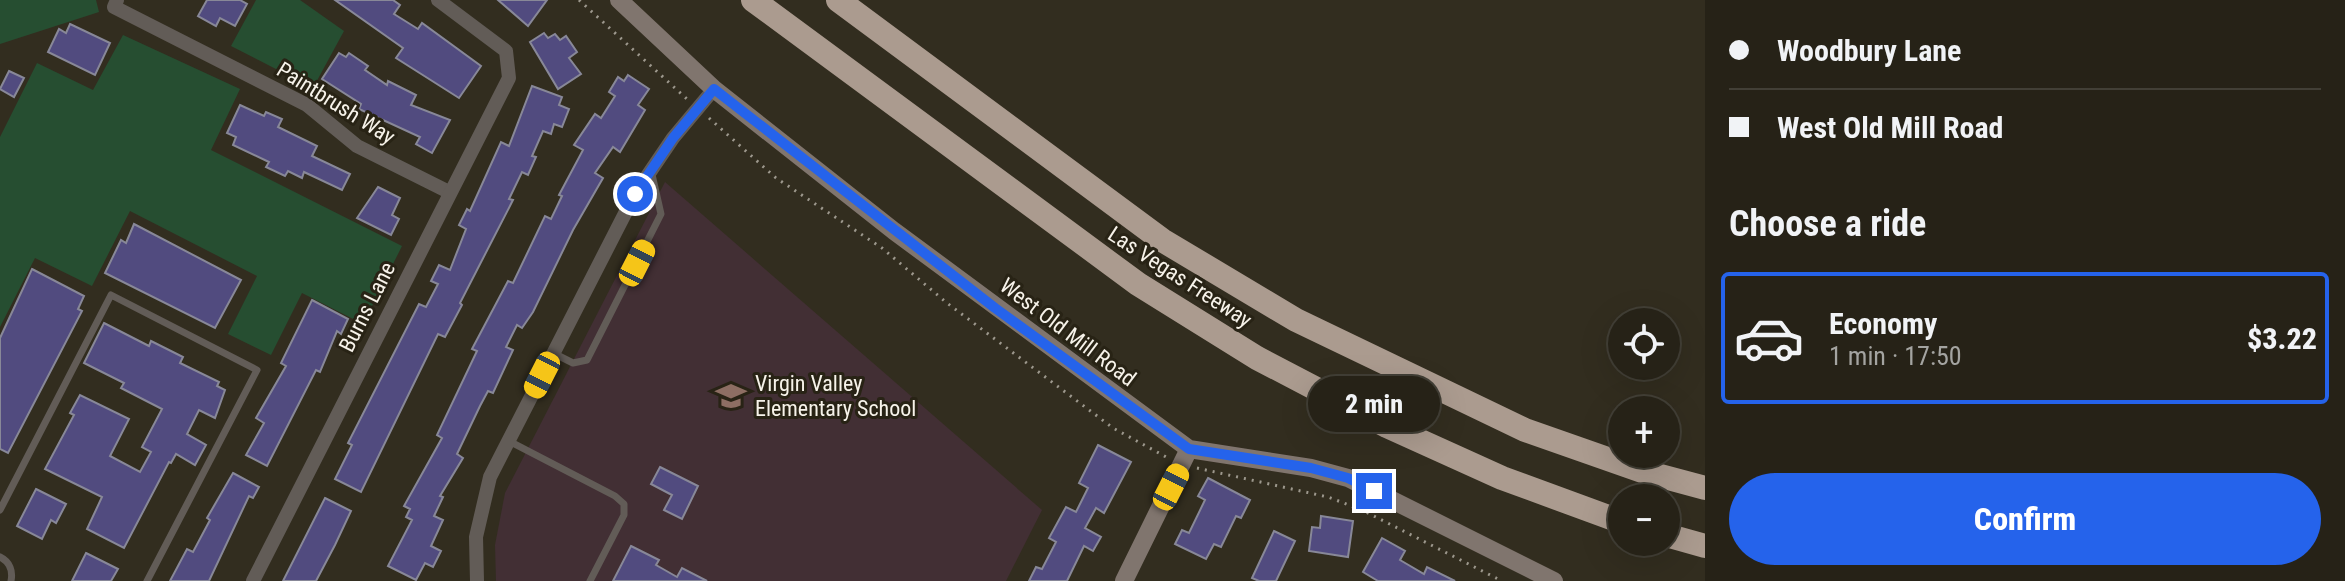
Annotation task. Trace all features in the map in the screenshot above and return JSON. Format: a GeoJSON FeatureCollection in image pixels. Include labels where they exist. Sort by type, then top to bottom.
{"type":"FeatureCollection","features":[{"type":"Feature","properties":{"kind":"highway","name":"Las Vegas Freeway"},"geometry":{"type":"LineString","coordinates":[[753,0],[1138,284],[1257,358],[1387,426],[1502,478],[1608,517]]}},
{"type":"Feature","properties":{"kind":"highway","name":"Las Vegas Freeway"},"geometry":{"type":"LineString","coordinates":[[838,0],[1162,240],[1296,320],[1525,430],[1642,471],[1705,488]]}},
{"type":"Feature","properties":{"kind":"highway"},"geometry":{"type":"LineString","coordinates":[[1680,539],[1705,546]]}},
{"type":"Feature","properties":{"kind":"street","name":"Burns Lane"},"geometry":{"type":"LineString","coordinates":[[253,581],[509,78],[506,51],[438,0]]}},
{"type":"Feature","properties":{"kind":"street","name":"West Old Mill Road"},"geometry":{"type":"LineString","coordinates":[[619,0],[714,89],[1007,317],[1189,449],[1311,468],[1348,478],[1554,581]]}},
{"type":"Feature","properties":{"kind":"street","name":"Paintbrush Way"},"geometry":{"type":"LineString","coordinates":[[116,3],[307,105],[357,146],[449,192]]}},
{"type":"Feature","properties":{"kind":"street"},"geometry":{"type":"LineString","coordinates":[[477,581],[476,537],[490,477],[635,194],[714,89]]}},
{"type":"Feature","properties":{"kind":"street"},"geometry":{"type":"LineString","coordinates":[[1124,581],[1189,449]]}},
{"type":"Feature","properties":{"kind":"lane"},"geometry":{"type":"LineString","coordinates":[[553,353],[573,363],[587,360],[661,214],[651,170]]}},
{"type":"Feature","properties":{"kind":"lane"},"geometry":{"type":"LineString","coordinates":[[0,510],[111,295],[257,370],[147,581]]}},
{"type":"Feature","properties":{"kind":"lane"},"geometry":{"type":"LineString","coordinates":[[509,441],[615,496],[624,504],[624,515],[590,581]]}},
{"type":"Feature","properties":{"kind":"lane"},"geometry":{"type":"LineString","coordinates":[[0,557],[6,560],[13,573],[11,581]]}},
{"type":"Feature","properties":{"kind":"path"},"geometry":{"type":"LineString","coordinates":[[579,0],[683,96]]}},
{"type":"Feature","properties":{"kind":"path"},"geometry":{"type":"LineString","coordinates":[[713,122],[776,178],[882,248],[947,303],[1113,428],[1163,456]]}},
{"type":"Feature","properties":{"kind":"path"},"geometry":{"type":"LineString","coordinates":[[1202,470],[1328,497],[1362,510],[1502,581]]}},
{"type":"Feature","properties":{"kind":"shaded area","name":"Virgin Valley Elementary School"},"geometry":{"type":"Polygon","coordinates":[[[665,182],[1042,510],[1006,581],[496,581],[495,545],[505,493],[665,182]]]}},
{"type":"Feature","properties":{"kind":"green space"},"geometry":{"type":"Polygon","coordinates":[[[0,0],[96,0],[99,12],[0,44],[0,0]]]}},
{"type":"Feature","properties":{"kind":"green space"},"geometry":{"type":"Polygon","coordinates":[[[256,0],[300,0],[344,31],[313,88],[231,46],[256,0]]]}},
{"type":"Feature","properties":{"kind":"green space"},"geometry":{"type":"Polygon","coordinates":[[[123,35],[240,89],[211,150],[402,246],[363,324],[302,293],[271,355],[228,334],[257,276],[130,211],[92,286],[35,258],[0,327],[0,137],[37,63],[93,90],[123,35]]]}},
{"type":"Feature","properties":{"kind":"building"},"geometry":{"type":"Polygon","coordinates":[[[207,0],[240,0],[247,4],[235,26],[220,18],[216,26],[198,16],[207,0]]]}},
{"type":"Feature","properties":{"kind":"building"},"geometry":{"type":"Polygon","coordinates":[[[335,0],[393,0],[400,5],[394,14],[418,29],[422,23],[481,66],[459,98],[396,58],[403,48],[335,0]]]}},
{"type":"Feature","properties":{"kind":"building"},"geometry":{"type":"Polygon","coordinates":[[[498,0],[547,0],[528,26],[498,0]]]}},
{"type":"Feature","properties":{"kind":"building"},"geometry":{"type":"Polygon","coordinates":[[[70,24],[110,43],[95,75],[48,52],[59,29],[66,33],[70,24]]]}},
{"type":"Feature","properties":{"kind":"building"},"geometry":{"type":"Polygon","coordinates":[[[544,33],[548,38],[555,34],[560,40],[566,36],[577,52],[569,58],[581,74],[558,89],[530,42],[544,33]]]}},
{"type":"Feature","properties":{"kind":"building"},"geometry":{"type":"Polygon","coordinates":[[[339,53],[346,57],[349,53],[368,66],[365,70],[387,85],[388,81],[416,95],[411,105],[450,120],[432,153],[416,144],[420,137],[359,109],[361,104],[322,79],[339,53]]]}},
{"type":"Feature","properties":{"kind":"building"},"geometry":{"type":"Polygon","coordinates":[[[9,71],[24,78],[14,97],[0,89],[9,71]]]}},
{"type":"Feature","properties":{"kind":"building"},"geometry":{"type":"Polygon","coordinates":[[[628,75],[649,89],[638,105],[645,110],[620,152],[613,147],[595,173],[603,178],[573,230],[533,312],[522,328],[517,325],[506,347],[513,350],[493,393],[488,391],[480,406],[457,454],[463,458],[440,496],[443,497],[434,516],[443,520],[431,546],[441,551],[433,567],[425,563],[416,580],[388,566],[412,520],[406,517],[410,509],[404,506],[442,438],[437,435],[477,351],[472,349],[508,281],[513,283],[545,216],[551,219],[562,196],[559,195],[583,150],[574,145],[595,114],[601,118],[615,96],[609,92],[618,77],[624,81],[628,75]]]}},
{"type":"Feature","properties":{"kind":"building"},"geometry":{"type":"Polygon","coordinates":[[[532,86],[562,97],[559,105],[569,109],[562,127],[554,124],[551,134],[543,131],[528,175],[522,172],[509,199],[513,200],[460,303],[462,305],[445,337],[438,334],[361,492],[335,479],[352,445],[348,443],[419,304],[426,307],[438,284],[431,281],[439,265],[450,270],[466,229],[459,225],[467,209],[470,211],[501,142],[509,146],[532,86]]]}},
{"type":"Feature","properties":{"kind":"building"},"geometry":{"type":"Polygon","coordinates":[[[240,105],[264,116],[266,112],[282,119],[278,127],[317,146],[312,156],[350,174],[342,190],[304,172],[302,178],[288,171],[285,176],[266,167],[269,162],[233,145],[236,137],[227,133],[240,105]]]}},
{"type":"Feature","properties":{"kind":"building"},"geometry":{"type":"Polygon","coordinates":[[[378,187],[400,198],[392,215],[399,219],[391,235],[357,218],[378,187]]]}},
{"type":"Feature","properties":{"kind":"building"},"geometry":{"type":"Polygon","coordinates":[[[134,224],[241,280],[215,328],[105,273],[121,240],[126,243],[134,224]]]}},
{"type":"Feature","properties":{"kind":"building"},"geometry":{"type":"Polygon","coordinates":[[[32,269],[84,296],[78,309],[82,311],[8,453],[0,449],[0,338],[32,269]]]}},
{"type":"Feature","properties":{"kind":"building"},"geometry":{"type":"Polygon","coordinates":[[[312,300],[348,319],[341,334],[337,331],[320,372],[316,370],[267,466],[246,455],[264,423],[256,418],[286,366],[281,363],[312,300]]]}},
{"type":"Feature","properties":{"kind":"building"},"geometry":{"type":"Polygon","coordinates":[[[104,323],[149,346],[151,341],[183,357],[180,363],[219,382],[217,386],[225,390],[215,418],[199,410],[187,434],[206,445],[195,465],[176,454],[169,462],[124,548],[87,529],[102,497],[45,469],[74,415],[70,413],[80,395],[129,419],[110,456],[140,472],[151,452],[142,447],[162,409],[121,388],[124,383],[84,363],[104,323]]]}},
{"type":"Feature","properties":{"kind":"building"},"geometry":{"type":"Polygon","coordinates":[[[1098,445],[1131,462],[1104,513],[1096,508],[1085,528],[1101,537],[1093,551],[1084,546],[1067,581],[1029,581],[1036,567],[1042,569],[1056,542],[1049,538],[1066,507],[1076,512],[1088,488],[1079,483],[1098,445]]]}},
{"type":"Feature","properties":{"kind":"building"},"geometry":{"type":"Polygon","coordinates":[[[660,467],[698,486],[682,519],[664,510],[672,495],[651,484],[660,467]]]}},
{"type":"Feature","properties":{"kind":"building"},"geometry":{"type":"Polygon","coordinates":[[[233,473],[259,487],[253,498],[249,496],[209,581],[170,581],[187,549],[193,552],[210,520],[207,518],[233,473]]]}},
{"type":"Feature","properties":{"kind":"building"},"geometry":{"type":"Polygon","coordinates":[[[1208,478],[1250,500],[1241,518],[1236,516],[1221,547],[1214,544],[1206,559],[1175,544],[1182,530],[1189,533],[1205,500],[1198,496],[1208,478]]]}},
{"type":"Feature","properties":{"kind":"building"},"geometry":{"type":"Polygon","coordinates":[[[36,489],[66,504],[56,523],[51,520],[42,539],[17,526],[36,489]]]}},
{"type":"Feature","properties":{"kind":"building"},"geometry":{"type":"Polygon","coordinates":[[[325,498],[351,511],[335,545],[316,581],[283,581],[325,498]]]}},
{"type":"Feature","properties":{"kind":"building"},"geometry":{"type":"Polygon","coordinates":[[[1321,516],[1353,521],[1348,557],[1309,551],[1312,527],[1320,528],[1321,516]]]}},
{"type":"Feature","properties":{"kind":"building"},"geometry":{"type":"Polygon","coordinates":[[[1274,531],[1295,541],[1276,581],[1259,581],[1252,578],[1274,531]]]}},
{"type":"Feature","properties":{"kind":"building"},"geometry":{"type":"Polygon","coordinates":[[[1382,538],[1405,551],[1400,560],[1424,574],[1427,567],[1455,581],[1378,581],[1363,572],[1382,538]]]}},
{"type":"Feature","properties":{"kind":"building"},"geometry":{"type":"Polygon","coordinates":[[[631,546],[659,560],[656,565],[677,577],[682,568],[707,581],[613,581],[631,546]]]}},
{"type":"Feature","properties":{"kind":"building"},"geometry":{"type":"Polygon","coordinates":[[[86,553],[118,569],[111,581],[72,581],[86,553]]]}},
{"type":"Feature","properties":{"kind":"place","name":"Virgin Valley Elementary School"},"geometry":{"type":"Point","coordinates":[731,396]}},
{"type":"Feature","properties":{"kind":"route"},"geometry":{"type":"LineString","coordinates":[[635,194],[673,138],[714,89],[995,308],[1189,449],[1311,468],[1348,478],[1374,491]]}}]}
